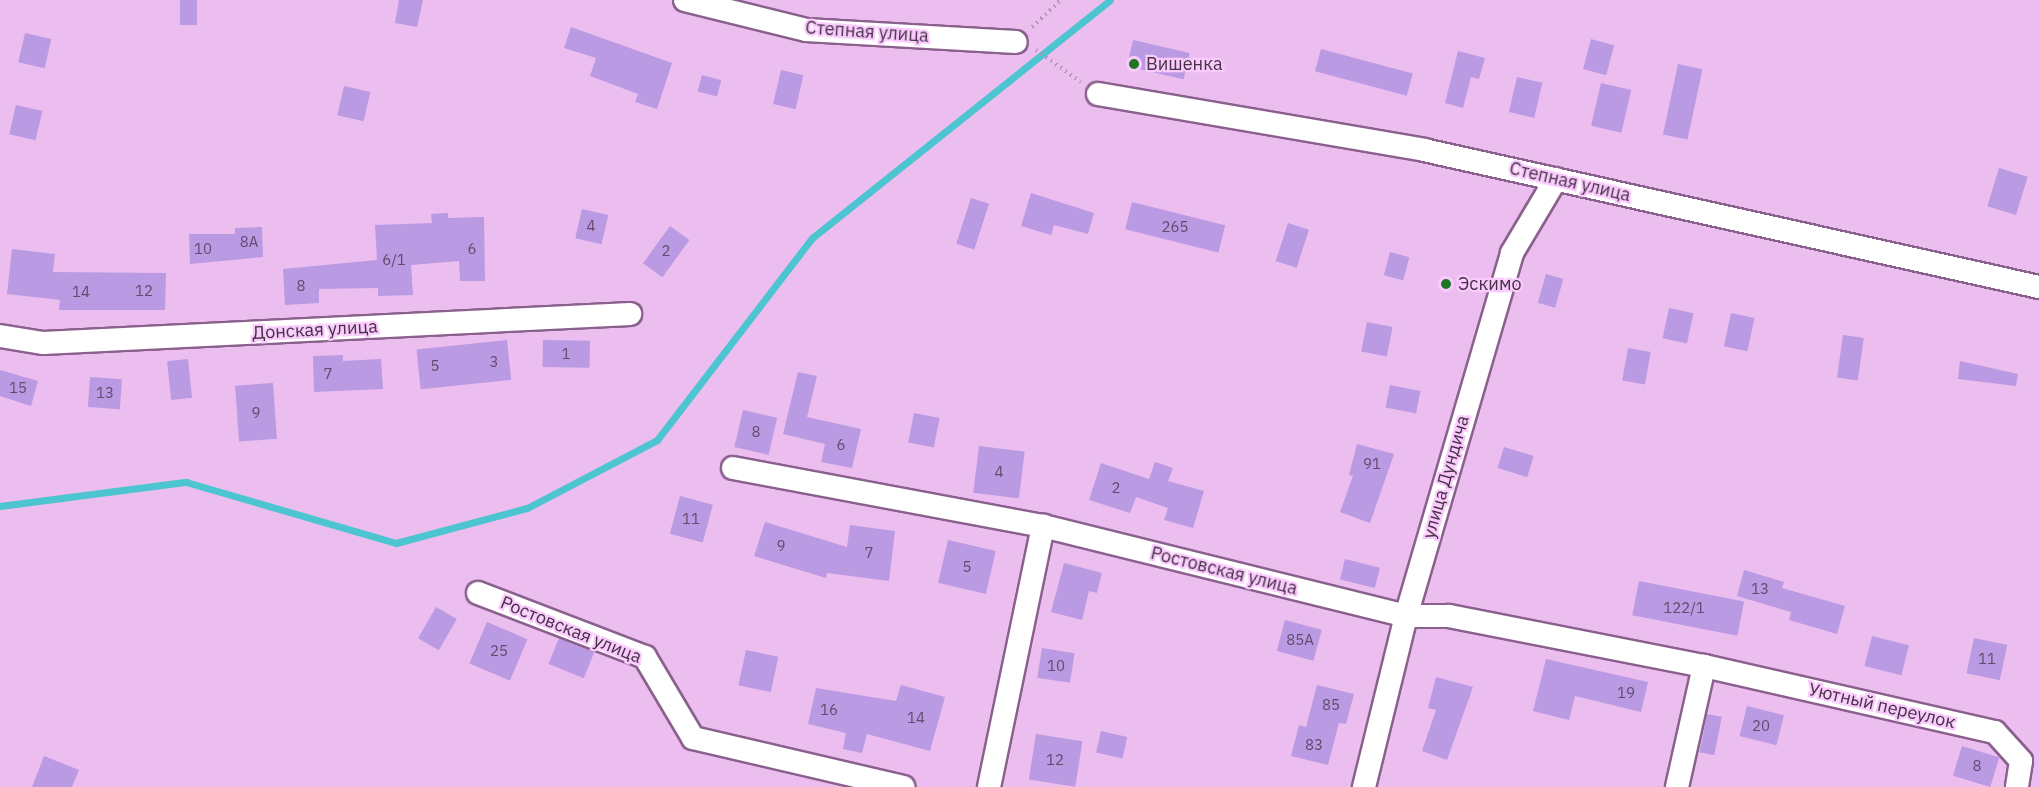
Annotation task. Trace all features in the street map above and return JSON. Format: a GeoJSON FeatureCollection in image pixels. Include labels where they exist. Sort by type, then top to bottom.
{"type":"FeatureCollection","features":[{"type":"Feature","properties":{"kind":"street","name":"Степная улица"},"geometry":{"type":"LineString","coordinates":[[685,0],[806,30],[1024,44]]}},
{"type":"Feature","properties":{"kind":"street","name":"Степная улица"},"geometry":{"type":"LineString","coordinates":[[1098,94],[1424,150],[2039,287]]}},
{"type":"Feature","properties":{"kind":"street","name":"улица Дундича"},"geometry":{"type":"LineString","coordinates":[[1364,787],[1406,616],[1512,253],[1556,179]]}},
{"type":"Feature","properties":{"kind":"street","name":"Донская улица"},"geometry":{"type":"LineString","coordinates":[[0,336],[43,343],[630,314]]}},
{"type":"Feature","properties":{"kind":"street","name":"Ростовская улица"},"geometry":{"type":"LineString","coordinates":[[733,468],[1043,526],[1406,616]]}},
{"type":"Feature","properties":{"kind":"street"},"geometry":{"type":"LineString","coordinates":[[989,787],[1043,526]]}},
{"type":"Feature","properties":{"kind":"street","name":"Ростовская улица"},"geometry":{"type":"LineString","coordinates":[[478,593],[645,657],[693,738],[903,787]]}},
{"type":"Feature","properties":{"kind":"street","name":"Уютный переулок"},"geometry":{"type":"LineString","coordinates":[[1406,616],[1449,616],[1704,666],[1995,732],[2022,761],[2017,787]]}},
{"type":"Feature","properties":{"kind":"street"},"geometry":{"type":"LineString","coordinates":[[1677,787],[1704,666]]}},
{"type":"Feature","properties":{"kind":"path"},"geometry":{"type":"LineString","coordinates":[[1061,0],[1024,44],[1054,62],[1098,94]]}},
{"type":"Feature","properties":{"kind":"building"},"geometry":{"type":"Polygon","coordinates":[[[180,0],[197,0],[197,25],[180,25],[180,0]]]}},
{"type":"Feature","properties":{"kind":"building"},"geometry":{"type":"Polygon","coordinates":[[[399,0],[423,0],[417,27],[395,23],[399,0]]]}},
{"type":"Feature","properties":{"kind":"building"},"geometry":{"type":"Polygon","coordinates":[[[571,27],[672,63],[657,109],[635,102],[638,94],[590,76],[596,58],[564,48],[571,27]]]}},
{"type":"Feature","properties":{"kind":"building"},"geometry":{"type":"Polygon","coordinates":[[[25,33],[51,39],[45,68],[18,62],[25,33]]]}},
{"type":"Feature","properties":{"kind":"building"},"geometry":{"type":"Polygon","coordinates":[[[1591,39],[1614,45],[1606,75],[1583,69],[1591,39]]]}},
{"type":"Feature","properties":{"kind":"building"},"geometry":{"type":"Polygon","coordinates":[[[1133,40],[1190,53],[1183,79],[1127,66],[1133,40]]]}},
{"type":"Feature","properties":{"kind":"building"},"geometry":{"type":"Polygon","coordinates":[[[1321,49],[1413,74],[1407,96],[1315,71],[1321,49]]]}},
{"type":"Feature","properties":{"kind":"building"},"geometry":{"type":"Polygon","coordinates":[[[1458,51],[1485,58],[1479,79],[1471,77],[1463,108],[1445,103],[1458,51]]]}},
{"type":"Feature","properties":{"kind":"building"},"geometry":{"type":"Polygon","coordinates":[[[1678,64],[1702,69],[1687,140],[1663,134],[1678,64]]]}},
{"type":"Feature","properties":{"kind":"building"},"geometry":{"type":"Polygon","coordinates":[[[781,70],[803,75],[796,109],[773,104],[781,70]]]}},
{"type":"Feature","properties":{"kind":"building"},"geometry":{"type":"Polygon","coordinates":[[[702,75],[721,80],[717,97],[698,91],[702,75]]]}},
{"type":"Feature","properties":{"kind":"building"},"geometry":{"type":"Polygon","coordinates":[[[1517,77],[1542,83],[1534,118],[1509,112],[1517,77]]]}},
{"type":"Feature","properties":{"kind":"building"},"geometry":{"type":"Polygon","coordinates":[[[1601,83],[1631,90],[1621,133],[1591,126],[1601,83]]]}},
{"type":"Feature","properties":{"kind":"building"},"geometry":{"type":"Polygon","coordinates":[[[344,86],[370,92],[364,121],[337,115],[344,86]]]}},
{"type":"Feature","properties":{"kind":"building"},"geometry":{"type":"Polygon","coordinates":[[[16,105],[42,111],[36,140],[9,134],[16,105]]]}},
{"type":"Feature","properties":{"kind":"building"},"geometry":{"type":"Polygon","coordinates":[[[1999,168],[2028,177],[2016,215],[1987,206],[1999,168]]]}},
{"type":"Feature","properties":{"kind":"building"},"geometry":{"type":"Polygon","coordinates":[[[1031,193],[1094,213],[1088,234],[1054,225],[1051,235],[1021,226],[1031,193]]]}},
{"type":"Feature","properties":{"kind":"building"},"geometry":{"type":"Polygon","coordinates":[[[971,198],[989,204],[974,250],[956,244],[971,198]]]}},
{"type":"Feature","properties":{"kind":"building"},"geometry":{"type":"Polygon","coordinates":[[[1132,202],[1225,225],[1218,252],[1125,229],[1132,202]]]}},
{"type":"Feature","properties":{"kind":"building"},"geometry":{"type":"Polygon","coordinates":[[[582,209],[608,215],[602,244],[575,238],[582,209]]]}},
{"type":"Feature","properties":{"kind":"building"},"geometry":{"type":"Polygon","coordinates":[[[448,213],[448,218],[484,217],[485,281],[460,281],[459,261],[411,265],[413,295],[378,296],[378,288],[319,289],[319,303],[285,305],[283,269],[377,260],[375,225],[432,223],[431,214],[448,213]]]}},
{"type":"Feature","properties":{"kind":"building"},"geometry":{"type":"Polygon","coordinates":[[[1288,223],[1309,230],[1297,268],[1276,261],[1288,223]]]}},
{"type":"Feature","properties":{"kind":"building"},"geometry":{"type":"Polygon","coordinates":[[[670,226],[689,240],[662,277],[643,263],[670,226]]]}},
{"type":"Feature","properties":{"kind":"building"},"geometry":{"type":"Polygon","coordinates":[[[262,227],[263,257],[190,264],[189,234],[235,234],[235,228],[262,227]]]}},
{"type":"Feature","properties":{"kind":"building"},"geometry":{"type":"Polygon","coordinates":[[[12,249],[55,254],[53,272],[166,273],[165,310],[59,310],[60,300],[7,294],[12,249]]]}},
{"type":"Feature","properties":{"kind":"building"},"geometry":{"type":"Polygon","coordinates":[[[1390,252],[1409,257],[1403,280],[1384,275],[1390,252]]]}},
{"type":"Feature","properties":{"kind":"building"},"geometry":{"type":"Polygon","coordinates":[[[1546,274],[1563,279],[1555,308],[1538,303],[1546,274]]]}},
{"type":"Feature","properties":{"kind":"building"},"geometry":{"type":"Polygon","coordinates":[[[1669,308],[1693,313],[1687,344],[1663,338],[1669,308]]]}},
{"type":"Feature","properties":{"kind":"building"},"geometry":{"type":"Polygon","coordinates":[[[1731,313],[1754,318],[1747,351],[1724,346],[1731,313]]]}},
{"type":"Feature","properties":{"kind":"building"},"geometry":{"type":"Polygon","coordinates":[[[1367,322],[1393,327],[1387,356],[1361,351],[1367,322]]]}},
{"type":"Feature","properties":{"kind":"building"},"geometry":{"type":"Polygon","coordinates":[[[1843,335],[1864,338],[1858,381],[1837,378],[1843,335]]]}},
{"type":"Feature","properties":{"kind":"building"},"geometry":{"type":"Polygon","coordinates":[[[507,340],[511,380],[421,389],[416,350],[507,340]]]}},
{"type":"Feature","properties":{"kind":"building"},"geometry":{"type":"Polygon","coordinates":[[[543,340],[590,341],[590,368],[543,367],[543,340]]]}},
{"type":"Feature","properties":{"kind":"building"},"geometry":{"type":"Polygon","coordinates":[[[1628,348],[1651,352],[1645,384],[1622,380],[1628,348]]]}},
{"type":"Feature","properties":{"kind":"building"},"geometry":{"type":"Polygon","coordinates":[[[343,355],[343,361],[381,359],[383,389],[314,392],[313,356],[343,355]]]}},
{"type":"Feature","properties":{"kind":"building"},"geometry":{"type":"Polygon","coordinates":[[[188,359],[192,398],[171,400],[167,361],[188,359]]]}},
{"type":"Feature","properties":{"kind":"building"},"geometry":{"type":"Polygon","coordinates":[[[1960,361],[2018,374],[2016,386],[1958,379],[1960,361]]]}},
{"type":"Feature","properties":{"kind":"building"},"geometry":{"type":"Polygon","coordinates":[[[0,370],[38,381],[31,406],[0,396],[0,370]]]}},
{"type":"Feature","properties":{"kind":"building"},"geometry":{"type":"Polygon","coordinates":[[[798,372],[817,376],[807,417],[861,429],[852,468],[821,462],[825,444],[783,434],[798,372]]]}},
{"type":"Feature","properties":{"kind":"building"},"geometry":{"type":"Polygon","coordinates":[[[90,377],[122,379],[120,409],[88,407],[90,377]]]}},
{"type":"Feature","properties":{"kind":"building"},"geometry":{"type":"Polygon","coordinates":[[[273,383],[277,439],[239,442],[235,386],[273,383]]]}},
{"type":"Feature","properties":{"kind":"building"},"geometry":{"type":"Polygon","coordinates":[[[1390,385],[1420,391],[1416,413],[1386,408],[1390,385]]]}},
{"type":"Feature","properties":{"kind":"building"},"geometry":{"type":"Polygon","coordinates":[[[743,410],[777,418],[769,455],[734,447],[743,410]]]}},
{"type":"Feature","properties":{"kind":"building"},"geometry":{"type":"Polygon","coordinates":[[[914,413],[940,418],[934,447],[908,442],[914,413]]]}},
{"type":"Feature","properties":{"kind":"building"},"geometry":{"type":"Polygon","coordinates":[[[1357,444],[1394,454],[1370,523],[1340,512],[1353,476],[1349,475],[1357,444]]]}},
{"type":"Feature","properties":{"kind":"building"},"geometry":{"type":"Polygon","coordinates":[[[979,446],[1025,452],[1019,498],[973,493],[979,446]]]}},
{"type":"Feature","properties":{"kind":"building"},"geometry":{"type":"Polygon","coordinates":[[[1504,447],[1534,456],[1527,477],[1498,468],[1504,447]]]}},
{"type":"Feature","properties":{"kind":"building"},"geometry":{"type":"Polygon","coordinates":[[[1155,462],[1173,468],[1168,481],[1204,491],[1193,528],[1164,520],[1168,508],[1136,497],[1130,513],[1089,500],[1101,463],[1149,479],[1155,462]]]}},
{"type":"Feature","properties":{"kind":"building"},"geometry":{"type":"Polygon","coordinates":[[[680,496],[713,505],[703,542],[670,534],[680,496]]]}},
{"type":"Feature","properties":{"kind":"building"},"geometry":{"type":"Polygon","coordinates":[[[765,522],[847,547],[850,525],[895,531],[889,581],[827,573],[826,578],[754,556],[765,522]]]}},
{"type":"Feature","properties":{"kind":"building"},"geometry":{"type":"Polygon","coordinates":[[[948,540],[996,551],[986,594],[938,583],[948,540]]]}},
{"type":"Feature","properties":{"kind":"building"},"geometry":{"type":"Polygon","coordinates":[[[1345,559],[1380,568],[1375,588],[1340,579],[1345,559]]]}},
{"type":"Feature","properties":{"kind":"building"},"geometry":{"type":"Polygon","coordinates":[[[1064,563],[1102,573],[1097,593],[1089,591],[1082,620],[1051,612],[1064,563]]]}},
{"type":"Feature","properties":{"kind":"building"},"geometry":{"type":"Polygon","coordinates":[[[1744,570],[1784,582],[1782,588],[1845,606],[1837,634],[1789,620],[1791,612],[1737,596],[1744,570]]]}},
{"type":"Feature","properties":{"kind":"building"},"geometry":{"type":"Polygon","coordinates":[[[1639,581],[1744,601],[1737,636],[1632,615],[1639,581]]]}},
{"type":"Feature","properties":{"kind":"building"},"geometry":{"type":"Polygon","coordinates":[[[436,607],[457,619],[439,650],[418,638],[436,607]]]}},
{"type":"Feature","properties":{"kind":"building"},"geometry":{"type":"Polygon","coordinates":[[[1285,620],[1322,630],[1313,661],[1277,651],[1285,620]]]}},
{"type":"Feature","properties":{"kind":"building"},"geometry":{"type":"Polygon","coordinates":[[[487,622],[528,639],[510,681],[469,663],[487,622]]]}},
{"type":"Feature","properties":{"kind":"building"},"geometry":{"type":"Polygon","coordinates":[[[1872,636],[1909,645],[1901,675],[1865,666],[1872,636]]]}},
{"type":"Feature","properties":{"kind":"building"},"geometry":{"type":"Polygon","coordinates":[[[559,638],[594,652],[584,678],[549,664],[559,638]]]}},
{"type":"Feature","properties":{"kind":"building"},"geometry":{"type":"Polygon","coordinates":[[[1974,638],[2007,645],[2000,680],[1967,673],[1974,638]]]}},
{"type":"Feature","properties":{"kind":"building"},"geometry":{"type":"Polygon","coordinates":[[[1042,648],[1075,653],[1070,683],[1037,678],[1042,648]]]}},
{"type":"Feature","properties":{"kind":"building"},"geometry":{"type":"Polygon","coordinates":[[[746,650],[778,657],[771,692],[739,685],[746,650]]]}},
{"type":"Feature","properties":{"kind":"building"},"geometry":{"type":"Polygon","coordinates":[[[1546,659],[1648,682],[1641,712],[1575,696],[1569,720],[1533,711],[1546,659]]]}},
{"type":"Feature","properties":{"kind":"building"},"geometry":{"type":"Polygon","coordinates":[[[1436,677],[1473,687],[1447,760],[1422,751],[1436,710],[1428,708],[1436,677]]]}},
{"type":"Feature","properties":{"kind":"building"},"geometry":{"type":"Polygon","coordinates":[[[901,685],[945,697],[930,751],[867,734],[862,753],[843,749],[846,733],[808,724],[816,688],[896,701],[901,685]]]}},
{"type":"Feature","properties":{"kind":"building"},"geometry":{"type":"Polygon","coordinates":[[[1317,685],[1354,694],[1346,724],[1339,723],[1328,765],[1291,756],[1299,725],[1306,727],[1317,685]]]}},
{"type":"Feature","properties":{"kind":"building"},"geometry":{"type":"Polygon","coordinates":[[[1747,706],[1784,715],[1776,745],[1740,736],[1747,706]]]}},
{"type":"Feature","properties":{"kind":"building"},"geometry":{"type":"Polygon","coordinates":[[[1707,714],[1722,717],[1714,755],[1700,752],[1707,714]]]}},
{"type":"Feature","properties":{"kind":"building"},"geometry":{"type":"Polygon","coordinates":[[[1101,731],[1127,737],[1122,759],[1096,752],[1101,731]]]}},
{"type":"Feature","properties":{"kind":"building"},"geometry":{"type":"Polygon","coordinates":[[[1036,734],[1082,741],[1075,787],[1029,779],[1036,734]]]}},
{"type":"Feature","properties":{"kind":"building"},"geometry":{"type":"Polygon","coordinates":[[[1962,746],[1999,757],[1990,787],[1953,776],[1962,746]]]}},
{"type":"Feature","properties":{"kind":"building"},"geometry":{"type":"Polygon","coordinates":[[[44,756],[79,770],[72,787],[32,787],[44,756]]]}},
{"type":"Feature","properties":{"kind":"waterway"},"geometry":{"type":"LineString","coordinates":[[0,506],[186,482],[396,543],[527,508],[657,440],[812,238],[1110,0]]}},
{"type":"Feature","properties":{"kind":"place","name":"Вишенка"},"geometry":{"type":"Point","coordinates":[1134,64]}},
{"type":"Feature","properties":{"kind":"place","name":"Эскимо"},"geometry":{"type":"Point","coordinates":[1446,284]}}]}
